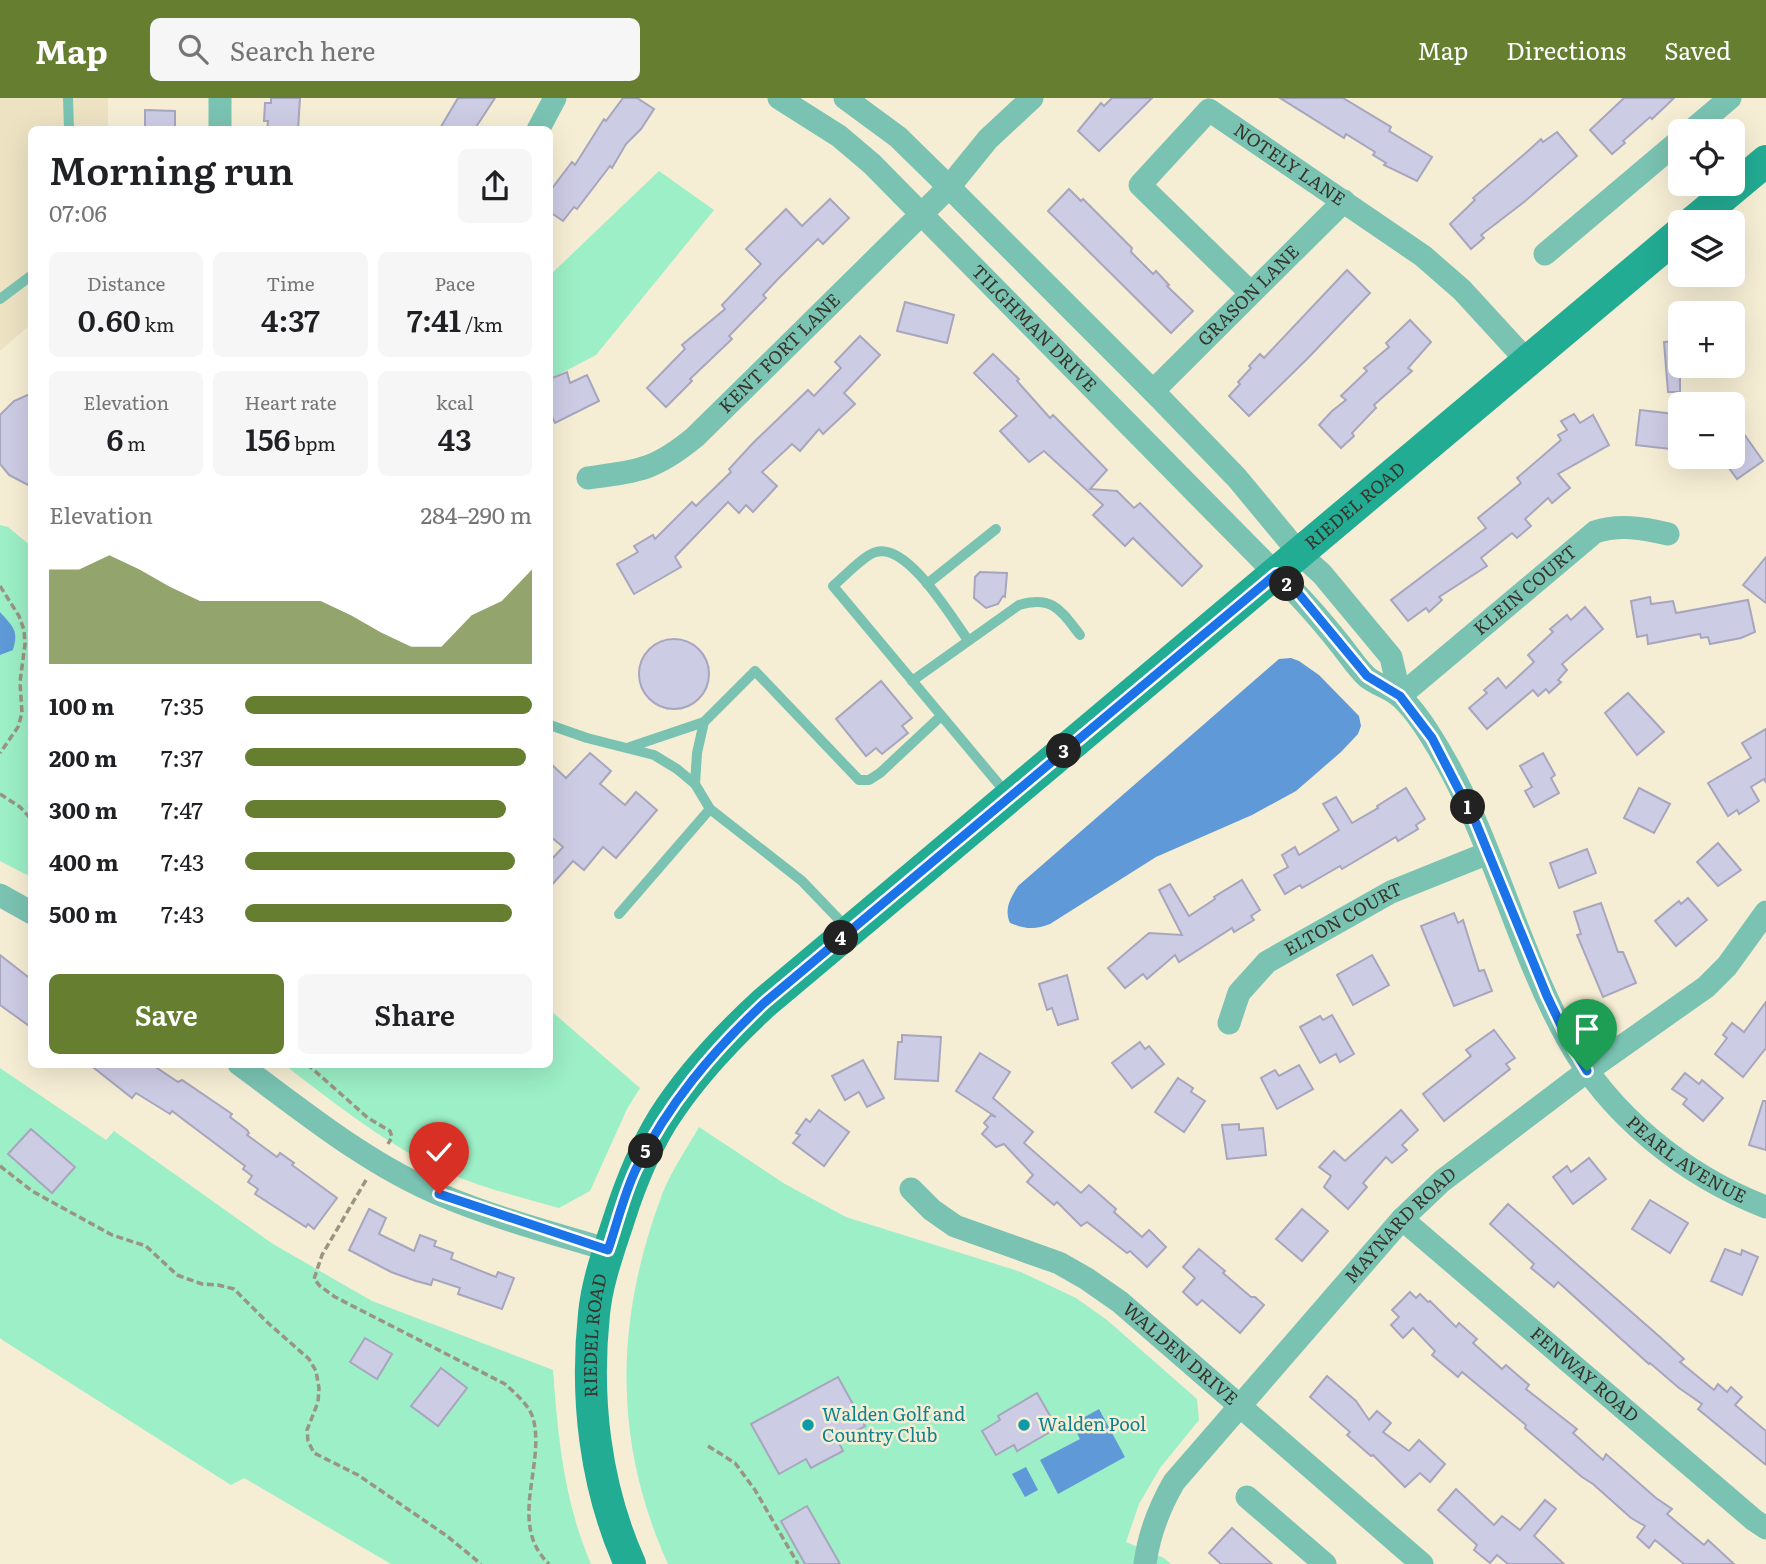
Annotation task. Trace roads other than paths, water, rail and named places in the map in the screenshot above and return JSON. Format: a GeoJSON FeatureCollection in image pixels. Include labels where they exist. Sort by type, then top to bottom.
{"type":"FeatureCollection","features":[{"type":"Feature","properties":{"kind":"street"},"geometry":{"type":"LineString","coordinates":[[220,98],[220,126]]}},
{"type":"Feature","properties":{"kind":"street"},"geometry":{"type":"LineString","coordinates":[[540,126],[555,98]]}},
{"type":"Feature","properties":{"kind":"street","name":"TILGHMAN DRIVE"},"geometry":{"type":"LineString","coordinates":[[779,98],[839,136],[872,164],[1276,574]]}},
{"type":"Feature","properties":{"kind":"street"},"geometry":{"type":"LineString","coordinates":[[845,98],[898,137],[1153,391],[1237,478],[1300,554]]}},
{"type":"Feature","properties":{"kind":"street"},"geometry":{"type":"LineString","coordinates":[[988,139],[1015,98]]}},
{"type":"Feature","properties":{"kind":"street"},"geometry":{"type":"LineString","coordinates":[[988,139],[1032,98]]}},
{"type":"Feature","properties":{"kind":"street"},"geometry":{"type":"LineString","coordinates":[[1705,119],[1730,98]]}},
{"type":"Feature","properties":{"kind":"street","name":"NOTELY LANE"},"geometry":{"type":"LineString","coordinates":[[1251,293],[1140,185],[1209,110],[1423,256],[1452,281],[1528,362]]}},
{"type":"Feature","properties":{"kind":"street","name":"KENT FORT LANE"},"geometry":{"type":"LineString","coordinates":[[588,478],[635,471],[674,455],[949,187],[988,139]]}},
{"type":"Feature","properties":{"kind":"street"},"geometry":{"type":"LineString","coordinates":[[1545,254],[1668,150]]}},
{"type":"Feature","properties":{"kind":"street"},"geometry":{"type":"LineString","coordinates":[[1707,210],[1766,161]]}},
{"type":"Feature","properties":{"kind":"street","name":"GRASON LANE"},"geometry":{"type":"LineString","coordinates":[[1153,391],[1344,201]]}},
{"type":"Feature","properties":{"kind":"street","name":"RIEDEL ROAD"},"geometry":{"type":"LineString","coordinates":[[630,1564],[603,1485],[594,1436],[591,1391],[594,1312],[608,1250],[635,1171],[663,1119],[692,1078],[723,1041],[764,1003],[1668,243]]}},
{"type":"Feature","properties":{"kind":"street","name":"KLEIN COURT"},"geometry":{"type":"LineString","coordinates":[[1400,696],[1595,532],[1609,527],[1626,527],[1668,534]]}},
{"type":"Feature","properties":{"kind":"street","name":"PEARL AVENUE"},"geometry":{"type":"LineString","coordinates":[[1300,554],[1322,574],[1391,657],[1400,696]]}},
{"type":"Feature","properties":{"kind":"street","name":"PEARL AVENUE"},"geometry":{"type":"LineString","coordinates":[[1276,574],[1299,594],[1367,676],[1400,696],[1432,738],[1476,823],[1547,996],[1567,1038],[1587,1071],[1624,1115],[1657,1144],[1700,1174],[1747,1200],[1766,1207]]}},
{"type":"Feature","properties":{"kind":"street","name":"ELTON COURT"},"geometry":{"type":"LineString","coordinates":[[1229,1023],[1239,993],[1267,962],[1391,892],[1488,853]]}},
{"type":"Feature","properties":{"kind":"street"},"geometry":{"type":"LineString","coordinates":[[0,895],[28,911]]}},
{"type":"Feature","properties":{"kind":"street","name":"MAYNARD ROAD"},"geometry":{"type":"LineString","coordinates":[[1145,1564],[1147,1544],[1157,1511],[1174,1482],[1402,1219],[1442,1181],[1587,1071],[1706,987],[1727,966],[1766,912]]}},
{"type":"Feature","properties":{"kind":"street"},"geometry":{"type":"LineString","coordinates":[[244,1068],[376,1162],[439,1194],[608,1250]]}},
{"type":"Feature","properties":{"kind":"street","name":"WALDEN DRIVE"},"geometry":{"type":"LineString","coordinates":[[911,1189],[932,1210],[955,1226],[1059,1263],[1120,1302],[1422,1564]]}},
{"type":"Feature","properties":{"kind":"street","name":"FENWAY ROAD"},"geometry":{"type":"LineString","coordinates":[[1402,1219],[1766,1528]]}},
{"type":"Feature","properties":{"kind":"street"},"geometry":{"type":"LineString","coordinates":[[1247,1497],[1325,1564]]}},
{"type":"Feature","properties":{"kind":"lane"},"geometry":{"type":"LineString","coordinates":[[68,98],[69,126]]}},
{"type":"Feature","properties":{"kind":"lane"},"geometry":{"type":"LineString","coordinates":[[0,299],[28,278]]}},
{"type":"Feature","properties":{"kind":"lane"},"geometry":{"type":"LineString","coordinates":[[927,584],[996,529]]}},
{"type":"Feature","properties":{"kind":"lane"},"geometry":{"type":"LineString","coordinates":[[968,640],[927,584],[895,553],[873,552],[833,586],[1009,797]]}},
{"type":"Feature","properties":{"kind":"lane"},"geometry":{"type":"LineString","coordinates":[[912,681],[1019,605],[1035,601],[1048,603],[1059,609],[1080,635]]}},
{"type":"Feature","properties":{"kind":"lane"},"geometry":{"type":"LineString","coordinates":[[628,747],[704,722],[755,671],[859,780],[869,780],[880,773],[942,716]]}},
{"type":"Feature","properties":{"kind":"lane"},"geometry":{"type":"LineString","coordinates":[[695,784],[697,753],[704,722]]}},
{"type":"Feature","properties":{"kind":"lane"},"geometry":{"type":"LineString","coordinates":[[553,726],[587,738],[654,755],[677,769],[695,784],[710,809],[802,881],[850,930]]}},
{"type":"Feature","properties":{"kind":"lane"},"geometry":{"type":"LineString","coordinates":[[619,914],[710,809]]}},
{"type":"Feature","properties":{"kind":"water"},"geometry":{"type":"Polygon","coordinates":[[[0,612],[11,625],[15,638],[13,650],[0,655],[0,612]]]}},
{"type":"Feature","properties":{"kind":"water"},"geometry":{"type":"Polygon","coordinates":[[[1291,658],[1319,675],[1359,716],[1361,726],[1358,734],[1341,752],[1296,791],[1252,815],[1156,857],[1050,924],[1030,928],[1010,923],[1008,909],[1018,886],[1279,659],[1291,658]]]}},
{"type":"Feature","properties":{"kind":"water"},"geometry":{"type":"Polygon","coordinates":[[[1099,1409],[1125,1457],[1058,1494],[1040,1460],[1080,1439],[1072,1424],[1099,1409]]]}},
{"type":"Feature","properties":{"kind":"water"},"geometry":{"type":"Polygon","coordinates":[[[1026,1467],[1038,1490],[1025,1497],[1012,1474],[1026,1467]]]}},
{"type":"Feature","properties":{"kind":"place","name":"Walden Golf and Country Club"},"geometry":{"type":"Point","coordinates":[808,1425]}},
{"type":"Feature","properties":{"kind":"place","name":"Walden Pool"},"geometry":{"type":"Point","coordinates":[1024,1425]}}]}
